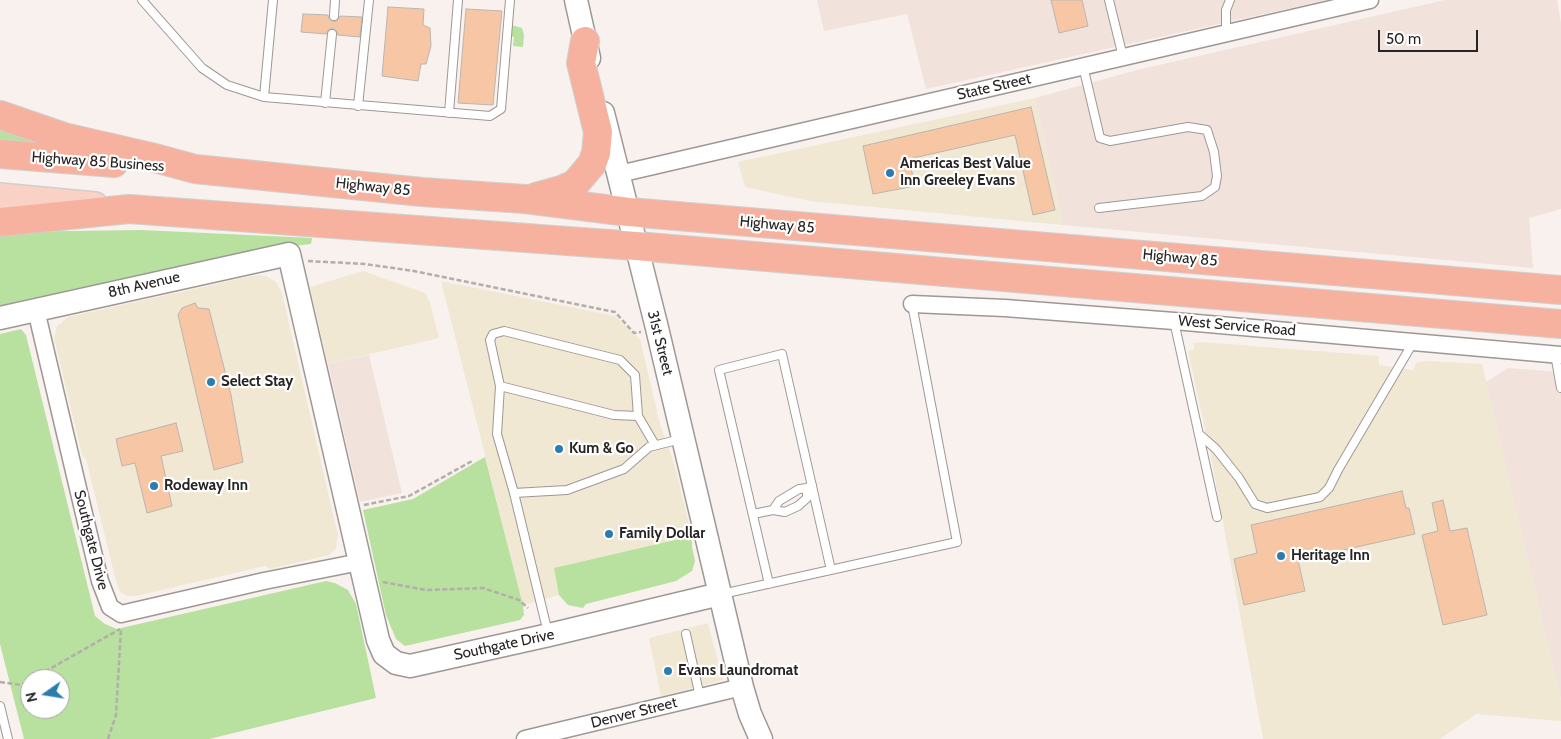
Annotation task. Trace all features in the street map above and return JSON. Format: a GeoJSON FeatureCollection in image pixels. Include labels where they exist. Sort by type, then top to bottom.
{"type":"FeatureCollection","features":[{"type":"Feature","properties":{"kind":"highway"},"geometry":{"type":"LineString","coordinates":[[525,199],[561,190],[575,184],[592,164],[596,153],[598,132],[581,63],[585,41]]}},
{"type":"Feature","properties":{"kind":"highway","name":"Highway 85"},"geometry":{"type":"LineString","coordinates":[[0,115],[64,137],[195,169],[422,192],[525,199],[629,212],[1561,290]]}},
{"type":"Feature","properties":{"kind":"highway","name":"Highway 85 Business"},"geometry":{"type":"LineString","coordinates":[[0,154],[195,169]]}},
{"type":"Feature","properties":{"kind":"highway"},"geometry":{"type":"LineString","coordinates":[[0,222],[129,209],[636,246],[1561,324]]}},
{"type":"Feature","properties":{"kind":"main road"},"geometry":{"type":"LineString","coordinates":[[0,196],[129,209]]}},
{"type":"Feature","properties":{"kind":"street","name":"31st Street"},"geometry":{"type":"LineString","coordinates":[[576,0],[629,212],[742,687],[750,714],[761,739]]}},
{"type":"Feature","properties":{"kind":"street","name":"State Street"},"geometry":{"type":"LineString","coordinates":[[619,174],[1370,0]]}},
{"type":"Feature","properties":{"kind":"street","name":"8th Avenue"},"geometry":{"type":"LineString","coordinates":[[0,318],[289,254]]}},
{"type":"Feature","properties":{"kind":"street","name":"Southgate Drive"},"geometry":{"type":"LineString","coordinates":[[289,254],[378,640],[384,654],[396,663],[410,666],[720,594]]}},
{"type":"Feature","properties":{"kind":"street","name":"West Service Road"},"geometry":{"type":"LineString","coordinates":[[912,304],[1015,309],[1174,321],[1558,355]]}},
{"type":"Feature","properties":{"kind":"street","name":"Southgate Drive"},"geometry":{"type":"LineString","coordinates":[[36,310],[100,581],[110,607],[121,614],[277,578],[360,562]]}},
{"type":"Feature","properties":{"kind":"street","name":"Denver Street"},"geometry":{"type":"LineString","coordinates":[[525,739],[742,687]]}},
{"type":"Feature","properties":{"kind":"lane"},"geometry":{"type":"LineString","coordinates":[[142,0],[202,68],[226,85],[264,97],[490,116],[501,108],[499,89],[502,50],[510,0]]}},
{"type":"Feature","properties":{"kind":"lane"},"geometry":{"type":"LineString","coordinates":[[264,97],[273,0]]}},
{"type":"Feature","properties":{"kind":"lane"},"geometry":{"type":"LineString","coordinates":[[334,16],[335,0]]}},
{"type":"Feature","properties":{"kind":"lane"},"geometry":{"type":"LineString","coordinates":[[358,106],[369,0]]}},
{"type":"Feature","properties":{"kind":"lane"},"geometry":{"type":"LineString","coordinates":[[449,113],[458,0]]}},
{"type":"Feature","properties":{"kind":"lane"},"geometry":{"type":"LineString","coordinates":[[1110,0],[1123,57]]}},
{"type":"Feature","properties":{"kind":"lane"},"geometry":{"type":"LineString","coordinates":[[1226,33],[1226,10],[1230,0]]}},
{"type":"Feature","properties":{"kind":"lane"},"geometry":{"type":"LineString","coordinates":[[455,27],[464,27]]}},
{"type":"Feature","properties":{"kind":"lane"},"geometry":{"type":"LineString","coordinates":[[325,103],[332,34]]}},
{"type":"Feature","properties":{"kind":"lane"},"geometry":{"type":"LineString","coordinates":[[454,46],[463,47]]}},
{"type":"Feature","properties":{"kind":"lane"},"geometry":{"type":"LineString","coordinates":[[453,65],[461,66]]}},
{"type":"Feature","properties":{"kind":"lane"},"geometry":{"type":"LineString","coordinates":[[1083,66],[1100,138],[1110,140],[1188,127],[1207,130],[1214,152],[1217,176],[1215,187],[1202,196],[1099,208]]}},
{"type":"Feature","properties":{"kind":"lane"},"geometry":{"type":"LineString","coordinates":[[451,86],[460,86]]}},
{"type":"Feature","properties":{"kind":"lane"},"geometry":{"type":"LineString","coordinates":[[720,594],[957,542],[912,304]]}},
{"type":"Feature","properties":{"kind":"lane"},"geometry":{"type":"LineString","coordinates":[[1174,321],[1217,517]]}},
{"type":"Feature","properties":{"kind":"lane"},"geometry":{"type":"LineString","coordinates":[[549,635],[514,493],[497,434],[500,386],[490,340],[493,334],[504,331],[620,360],[635,375],[638,416],[655,445]]}},
{"type":"Feature","properties":{"kind":"lane"},"geometry":{"type":"LineString","coordinates":[[1199,434],[1216,449],[1239,478],[1255,504],[1267,508],[1320,497],[1329,488],[1414,341]]}},
{"type":"Feature","properties":{"kind":"lane"},"geometry":{"type":"LineString","coordinates":[[769,584],[719,370],[782,354],[809,487],[831,570]]}},
{"type":"Feature","properties":{"kind":"lane"},"geometry":{"type":"LineString","coordinates":[[1558,355],[1561,388]]}},
{"type":"Feature","properties":{"kind":"lane"},"geometry":{"type":"LineString","coordinates":[[500,386],[614,415],[638,416]]}},
{"type":"Feature","properties":{"kind":"lane"},"geometry":{"type":"LineString","coordinates":[[514,493],[567,490],[624,469],[649,447],[683,438]]}},
{"type":"Feature","properties":{"kind":"lane"},"geometry":{"type":"LineString","coordinates":[[774,510],[779,502],[799,489],[809,487]]}},
{"type":"Feature","properties":{"kind":"lane"},"geometry":{"type":"LineString","coordinates":[[753,514],[774,510],[785,512],[798,506],[807,498],[809,487]]}},
{"type":"Feature","properties":{"kind":"lane"},"geometry":{"type":"LineString","coordinates":[[686,634],[700,697]]}},
{"type":"Feature","properties":{"kind":"lane"},"geometry":{"type":"LineString","coordinates":[[0,706],[8,739]]}},
{"type":"Feature","properties":{"kind":"path"},"geometry":{"type":"LineString","coordinates":[[289,254],[311,262],[365,264],[414,271],[615,312],[634,333],[638,334],[647,330]]}},
{"type":"Feature","properties":{"kind":"path"},"geometry":{"type":"LineString","coordinates":[[348,508],[409,496],[472,462]]}},
{"type":"Feature","properties":{"kind":"path"},"geometry":{"type":"LineString","coordinates":[[381,581],[426,590],[483,588],[519,600],[528,608]]}},
{"type":"Feature","properties":{"kind":"path"},"geometry":{"type":"LineString","coordinates":[[50,669],[121,629],[116,715],[108,739]]}},
{"type":"Feature","properties":{"kind":"path"},"geometry":{"type":"LineString","coordinates":[[0,682],[20,685]]}},
{"type":"Feature","properties":{"kind":"shaded area"},"geometry":{"type":"Polygon","coordinates":[[[817,0],[1327,0],[926,89],[907,14],[824,31],[817,0]]]}},
{"type":"Feature","properties":{"kind":"shaded area"},"geometry":{"type":"Polygon","coordinates":[[[1445,0],[1557,0],[1561,23],[1561,209],[1529,218],[1533,268],[1063,225],[1035,98],[1137,70],[1445,0]]]}},
{"type":"Feature","properties":{"kind":"shaded area"},"geometry":{"type":"Polygon","coordinates":[[[1035,98],[1063,225],[810,201],[745,187],[738,162],[1035,98]]]}},
{"type":"Feature","properties":{"kind":"shaded area"},"geometry":{"type":"Polygon","coordinates":[[[363,271],[425,293],[430,303],[439,338],[328,364],[310,287],[363,271]]]}},
{"type":"Feature","properties":{"kind":"shaded area"},"geometry":{"type":"Polygon","coordinates":[[[257,275],[266,276],[276,282],[282,293],[338,534],[336,548],[329,555],[270,569],[265,566],[136,596],[127,596],[120,592],[116,581],[86,459],[82,455],[54,338],[57,326],[68,317],[257,275]]]}},
{"type":"Feature","properties":{"kind":"shaded area"},"geometry":{"type":"Polygon","coordinates":[[[441,281],[615,316],[640,339],[660,424],[674,463],[692,536],[554,568],[559,595],[523,605],[441,281]]]}},
{"type":"Feature","properties":{"kind":"shaded area"},"geometry":{"type":"Polygon","coordinates":[[[1202,342],[1379,356],[1379,365],[1413,370],[1416,363],[1426,361],[1482,364],[1561,700],[1561,721],[1476,714],[1440,739],[1263,739],[1210,452],[1188,351],[1194,350],[1194,343],[1202,342]]]}},
{"type":"Feature","properties":{"kind":"shaded area"},"geometry":{"type":"Polygon","coordinates":[[[369,355],[402,493],[360,502],[328,364],[369,355]]]}},
{"type":"Feature","properties":{"kind":"shaded area"},"geometry":{"type":"Polygon","coordinates":[[[1508,368],[1561,372],[1561,700],[1486,382],[1508,368]]]}},
{"type":"Feature","properties":{"kind":"shaded area"},"geometry":{"type":"Polygon","coordinates":[[[708,623],[723,680],[661,696],[649,638],[708,623]]]}},
{"type":"Feature","properties":{"kind":"green space"},"geometry":{"type":"Polygon","coordinates":[[[511,25],[522,28],[524,35],[523,47],[513,46],[514,37],[508,36],[511,25]]]}},
{"type":"Feature","properties":{"kind":"green space"},"geometry":{"type":"Polygon","coordinates":[[[0,130],[33,142],[38,144],[0,146],[0,130]]]}},
{"type":"Feature","properties":{"kind":"green space"},"geometry":{"type":"Polygon","coordinates":[[[142,230],[312,238],[311,244],[264,249],[0,308],[0,232],[142,230]]]}},
{"type":"Feature","properties":{"kind":"green space"},"geometry":{"type":"Polygon","coordinates":[[[21,329],[26,335],[95,616],[105,624],[117,629],[326,581],[335,583],[348,590],[356,604],[376,698],[209,739],[24,739],[0,644],[0,334],[21,329]]]}},
{"type":"Feature","properties":{"kind":"green space"},"geometry":{"type":"Polygon","coordinates":[[[485,457],[524,615],[520,620],[405,646],[396,639],[386,615],[363,510],[413,499],[485,457]]]}},
{"type":"Feature","properties":{"kind":"green space"},"geometry":{"type":"Polygon","coordinates":[[[692,536],[695,561],[692,571],[676,581],[586,604],[583,608],[568,605],[559,595],[554,568],[692,536]]]}},
{"type":"Feature","properties":{"kind":"building"},"geometry":{"type":"Polygon","coordinates":[[[1051,0],[1082,0],[1088,26],[1059,33],[1051,0]]]}},
{"type":"Feature","properties":{"kind":"building"},"geometry":{"type":"Polygon","coordinates":[[[388,7],[424,9],[423,25],[430,28],[431,46],[426,64],[421,64],[418,81],[382,76],[388,7]]]}},
{"type":"Feature","properties":{"kind":"building"},"geometry":{"type":"Polygon","coordinates":[[[466,9],[502,11],[493,105],[458,103],[466,9]]]}},
{"type":"Feature","properties":{"kind":"building"},"geometry":{"type":"Polygon","coordinates":[[[303,14],[328,15],[329,19],[333,22],[337,21],[340,16],[362,17],[360,37],[338,35],[336,30],[332,28],[326,34],[301,32],[303,14]]]}},
{"type":"Feature","properties":{"kind":"building","name":"Americas Best Value Inn Greeley Evans"},"geometry":{"type":"Polygon","coordinates":[[[1031,107],[1055,210],[1033,215],[1015,135],[909,159],[915,186],[873,194],[863,146],[1031,107]]]}},
{"type":"Feature","properties":{"kind":"building","name":"Select Stay"},"geometry":{"type":"Polygon","coordinates":[[[195,303],[198,308],[209,309],[231,395],[243,462],[214,470],[178,315],[182,308],[195,303]]]}},
{"type":"Feature","properties":{"kind":"building","name":"Rodeway Inn"},"geometry":{"type":"Polygon","coordinates":[[[176,423],[183,451],[161,456],[172,506],[147,513],[135,463],[122,466],[116,439],[176,423]]]}},
{"type":"Feature","properties":{"kind":"building","name":"Heritage Inn"},"geometry":{"type":"Polygon","coordinates":[[[1402,491],[1406,508],[1409,508],[1415,534],[1298,560],[1305,591],[1244,605],[1234,559],[1257,553],[1251,525],[1402,491]]]}},
{"type":"Feature","properties":{"kind":"building"},"geometry":{"type":"Polygon","coordinates":[[[1443,500],[1450,531],[1467,528],[1487,615],[1443,625],[1422,535],[1438,531],[1432,503],[1443,500]]]}},
{"type":"Feature","properties":{"kind":"place","name":"Americas Best Value Inn Greeley Evans"},"geometry":{"type":"Point","coordinates":[890,173]}},
{"type":"Feature","properties":{"kind":"place","name":"Select Stay"},"geometry":{"type":"Point","coordinates":[211,382]}},
{"type":"Feature","properties":{"kind":"place","name":"Kum & Go"},"geometry":{"type":"Point","coordinates":[559,449]}},
{"type":"Feature","properties":{"kind":"place","name":"Rodeway Inn"},"geometry":{"type":"Point","coordinates":[154,486]}},
{"type":"Feature","properties":{"kind":"place","name":"Family Dollar"},"geometry":{"type":"Point","coordinates":[609,534]}},
{"type":"Feature","properties":{"kind":"place","name":"Heritage Inn"},"geometry":{"type":"Point","coordinates":[1281,556]}},
{"type":"Feature","properties":{"kind":"place","name":"Evans Laundromat"},"geometry":{"type":"Point","coordinates":[668,671]}}]}
